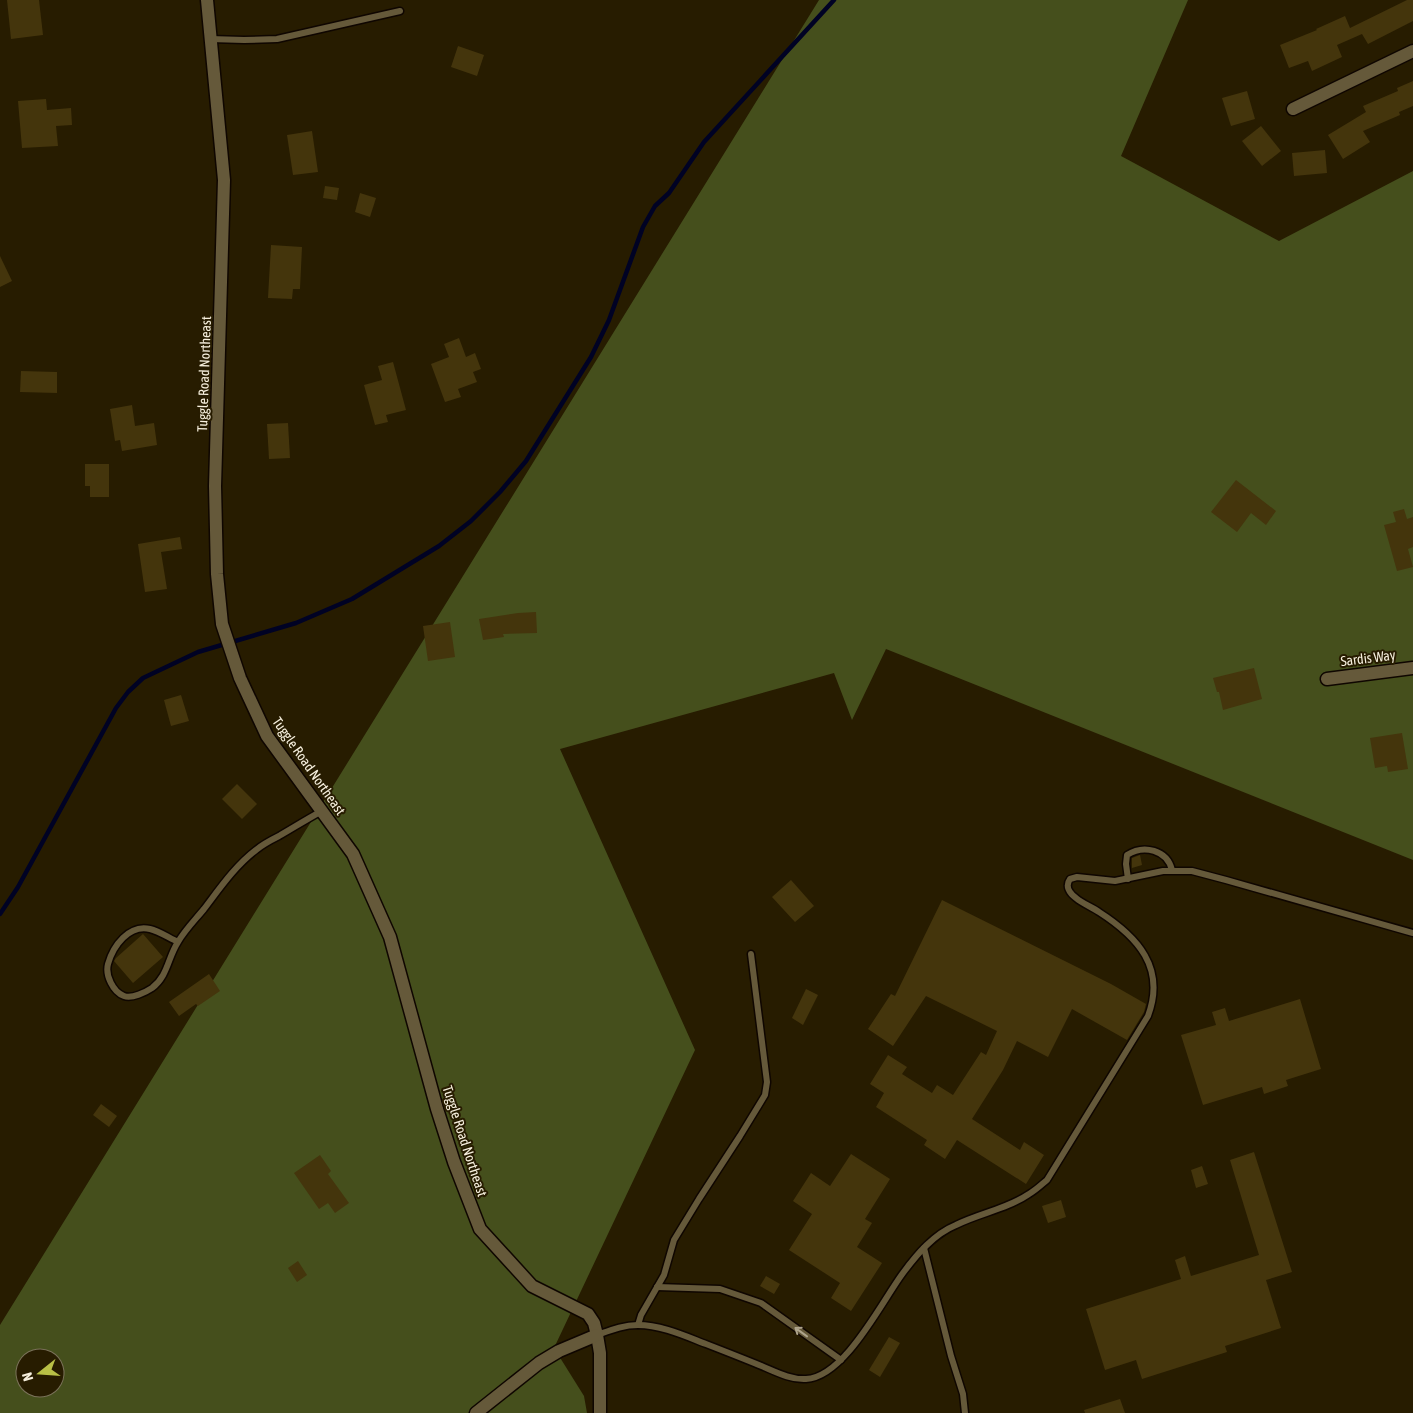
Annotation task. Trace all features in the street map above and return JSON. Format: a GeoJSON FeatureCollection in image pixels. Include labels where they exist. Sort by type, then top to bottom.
{"type":"FeatureCollection","features":[{"type":"Feature","properties":{"kind":"street","name":"Tuggle Road Northeast"},"geometry":{"type":"LineString","coordinates":[[207,0],[224,180],[216,486],[217,574],[222,624],[240,678],[267,736],[353,854],[390,937],[437,1108],[454,1162],[480,1230],[532,1286],[588,1314],[594,1323],[600,1354],[600,1413]]}},
{"type":"Feature","properties":{"kind":"street"},"geometry":{"type":"LineString","coordinates":[[1293,109],[1413,51]]}},
{"type":"Feature","properties":{"kind":"street","name":"Sardis Way"},"geometry":{"type":"LineString","coordinates":[[1327,679],[1413,668]]}},
{"type":"Feature","properties":{"kind":"street"},"geometry":{"type":"LineString","coordinates":[[476,1413],[539,1363],[559,1351],[597,1334]]}},
{"type":"Feature","properties":{"kind":"lane"},"geometry":{"type":"LineString","coordinates":[[210,38],[277,39],[400,11]]}},
{"type":"Feature","properties":{"kind":"lane"},"geometry":{"type":"LineString","coordinates":[[178,942],[150,929],[132,931],[123,938],[110,958],[107,969],[109,980],[124,996],[131,996],[152,988],[167,970],[169,959],[178,942],[242,862],[258,848],[322,811]]}},
{"type":"Feature","properties":{"kind":"lane"},"geometry":{"type":"LineString","coordinates":[[1128,879],[1127,855],[1141,850],[1154,851],[1161,855],[1167,859],[1172,870]]}},
{"type":"Feature","properties":{"kind":"lane"},"geometry":{"type":"LineString","coordinates":[[597,1334],[626,1326],[648,1326],[682,1335],[778,1373],[797,1378],[807,1379],[816,1377],[830,1370],[841,1360],[857,1340],[903,1272],[938,1235],[955,1225],[1029,1195],[1047,1180],[1148,1016],[1153,998],[1154,978],[1145,956],[1129,936],[1100,912],[1075,898],[1068,888],[1069,881],[1076,877],[1110,881],[1172,870],[1192,871],[1413,933]]}},
{"type":"Feature","properties":{"kind":"lane"},"geometry":{"type":"LineString","coordinates":[[638,1325],[641,1315],[664,1275],[674,1240],[765,1095],[767,1082],[751,954]]}},
{"type":"Feature","properties":{"kind":"lane"},"geometry":{"type":"LineString","coordinates":[[924,1248],[951,1356],[963,1394],[965,1413]]}},
{"type":"Feature","properties":{"kind":"lane"},"geometry":{"type":"LineString","coordinates":[[657,1287],[720,1289],[761,1303],[841,1360]]}},
{"type":"Feature","properties":{"kind":"green space"},"geometry":{"type":"Polygon","coordinates":[[[819,0],[1188,0],[1121,156],[1279,241],[1413,171],[1413,860],[886,649],[852,720],[834,673],[560,749],[695,1050],[554,1348],[584,1396],[587,1413],[0,1413],[0,1325],[819,0]]]}},
{"type":"Feature","properties":{"kind":"building"},"geometry":{"type":"Polygon","coordinates":[[[7,0],[39,0],[43,35],[11,39],[7,0]]]}},
{"type":"Feature","properties":{"kind":"building"},"geometry":{"type":"Polygon","coordinates":[[[1407,0],[1413,0],[1413,21],[1368,44],[1362,34],[1337,45],[1342,57],[1312,71],[1308,61],[1289,68],[1280,45],[1345,16],[1350,28],[1407,0]]]}},
{"type":"Feature","properties":{"kind":"building"},"geometry":{"type":"Polygon","coordinates":[[[458,46],[484,55],[477,76],[451,67],[458,46]]]}},
{"type":"Feature","properties":{"kind":"building"},"geometry":{"type":"Polygon","coordinates":[[[1413,81],[1413,106],[1399,112],[1400,115],[1363,131],[1370,142],[1343,159],[1328,135],[1366,112],[1363,106],[1398,91],[1397,88],[1413,81]]]}},
{"type":"Feature","properties":{"kind":"building"},"geometry":{"type":"Polygon","coordinates":[[[1247,91],[1255,119],[1231,126],[1222,98],[1247,91]]]}},
{"type":"Feature","properties":{"kind":"building"},"geometry":{"type":"Polygon","coordinates":[[[46,99],[47,110],[71,108],[72,125],[56,126],[58,146],[22,148],[18,101],[46,99]]]}},
{"type":"Feature","properties":{"kind":"building"},"geometry":{"type":"Polygon","coordinates":[[[1261,126],[1281,151],[1262,166],[1242,141],[1261,126]]]}},
{"type":"Feature","properties":{"kind":"building"},"geometry":{"type":"Polygon","coordinates":[[[312,131],[318,172],[293,175],[287,135],[312,131]]]}},
{"type":"Feature","properties":{"kind":"building"},"geometry":{"type":"Polygon","coordinates":[[[1325,150],[1327,173],[1294,176],[1292,153],[1325,150]]]}},
{"type":"Feature","properties":{"kind":"building"},"geometry":{"type":"Polygon","coordinates":[[[325,186],[339,188],[337,200],[323,198],[325,186]]]}},
{"type":"Feature","properties":{"kind":"building"},"geometry":{"type":"Polygon","coordinates":[[[360,193],[376,198],[370,217],[355,212],[360,193]]]}},
{"type":"Feature","properties":{"kind":"building"},"geometry":{"type":"Polygon","coordinates":[[[271,245],[302,247],[300,289],[293,289],[292,299],[268,298],[271,245]]]}},
{"type":"Feature","properties":{"kind":"building"},"geometry":{"type":"Polygon","coordinates":[[[0,256],[12,281],[0,287],[0,256]]]}},
{"type":"Feature","properties":{"kind":"building"},"geometry":{"type":"Polygon","coordinates":[[[459,338],[466,357],[475,353],[481,369],[473,372],[477,382],[458,389],[461,397],[445,402],[431,364],[449,357],[444,344],[459,338]]]}},
{"type":"Feature","properties":{"kind":"building"},"geometry":{"type":"Polygon","coordinates":[[[393,362],[406,410],[386,415],[388,422],[375,425],[364,385],[382,380],[378,366],[393,362]]]}},
{"type":"Feature","properties":{"kind":"building"},"geometry":{"type":"Polygon","coordinates":[[[21,371],[57,372],[57,393],[20,392],[21,371]]]}},
{"type":"Feature","properties":{"kind":"building"},"geometry":{"type":"Polygon","coordinates":[[[132,405],[135,426],[154,423],[157,445],[122,451],[120,440],[115,441],[110,409],[132,405]]]}},
{"type":"Feature","properties":{"kind":"building"},"geometry":{"type":"Polygon","coordinates":[[[288,423],[290,458],[269,459],[267,424],[288,423]]]}},
{"type":"Feature","properties":{"kind":"building"},"geometry":{"type":"Polygon","coordinates":[[[85,464],[109,464],[109,497],[90,497],[90,486],[85,486],[85,464]]]}},
{"type":"Feature","properties":{"kind":"building"},"geometry":{"type":"Polygon","coordinates":[[[1236,480],[1276,511],[1266,525],[1251,513],[1237,532],[1211,512],[1236,480]]]}},
{"type":"Feature","properties":{"kind":"building"},"geometry":{"type":"Polygon","coordinates":[[[1404,509],[1407,519],[1413,517],[1413,547],[1408,549],[1413,567],[1397,571],[1384,525],[1396,522],[1393,512],[1404,509]]]}},
{"type":"Feature","properties":{"kind":"building"},"geometry":{"type":"Polygon","coordinates":[[[180,537],[182,549],[161,552],[167,589],[145,592],[138,544],[180,537]]]}},
{"type":"Feature","properties":{"kind":"building"},"geometry":{"type":"Polygon","coordinates":[[[536,612],[537,633],[503,634],[504,637],[483,640],[479,619],[536,612]]]}},
{"type":"Feature","properties":{"kind":"building"},"geometry":{"type":"Polygon","coordinates":[[[450,622],[455,657],[428,661],[423,626],[450,622]]]}},
{"type":"Feature","properties":{"kind":"building"},"geometry":{"type":"Polygon","coordinates":[[[1254,668],[1262,699],[1223,710],[1219,692],[1217,692],[1213,678],[1254,668]]]}},
{"type":"Feature","properties":{"kind":"building"},"geometry":{"type":"Polygon","coordinates":[[[181,695],[189,721],[171,726],[164,700],[181,695]]]}},
{"type":"Feature","properties":{"kind":"building"},"geometry":{"type":"Polygon","coordinates":[[[1402,733],[1408,769],[1388,772],[1387,766],[1375,768],[1370,738],[1402,733]]]}},
{"type":"Feature","properties":{"kind":"building"},"geometry":{"type":"Polygon","coordinates":[[[237,784],[257,804],[242,819],[222,799],[237,784]]]}},
{"type":"Feature","properties":{"kind":"building"},"geometry":{"type":"Polygon","coordinates":[[[1140,855],[1142,865],[1132,868],[1132,858],[1140,855]]]}},
{"type":"Feature","properties":{"kind":"building"},"geometry":{"type":"Polygon","coordinates":[[[791,880],[814,906],[795,922],[772,897],[791,880]]]}},
{"type":"Feature","properties":{"kind":"building"},"geometry":{"type":"Polygon","coordinates":[[[942,900],[1111,984],[1146,1004],[1144,1012],[1127,1040],[1072,1009],[1048,1057],[1017,1041],[1003,1070],[972,1119],[1020,1150],[1024,1142],[1044,1155],[1026,1184],[957,1140],[945,1159],[924,1145],[927,1140],[876,1107],[884,1093],[870,1084],[888,1055],[907,1067],[902,1074],[932,1093],[937,1085],[953,1095],[981,1052],[986,1055],[997,1031],[926,996],[893,1046],[868,1029],[891,994],[895,996],[942,900]]]}},
{"type":"Feature","properties":{"kind":"building"},"geometry":{"type":"Polygon","coordinates":[[[143,934],[163,957],[133,983],[114,961],[143,934]]]}},
{"type":"Feature","properties":{"kind":"building"},"geometry":{"type":"Polygon","coordinates":[[[209,974],[220,991],[179,1016],[169,1002],[209,974]]]}},
{"type":"Feature","properties":{"kind":"building"},"geometry":{"type":"Polygon","coordinates":[[[806,989],[818,995],[803,1025],[792,1018],[806,989]]]}},
{"type":"Feature","properties":{"kind":"building"},"geometry":{"type":"Polygon","coordinates":[[[1300,999],[1321,1069],[1286,1080],[1288,1086],[1264,1094],[1262,1087],[1203,1105],[1181,1035],[1216,1025],[1212,1012],[1225,1008],[1229,1021],[1300,999]]]}},
{"type":"Feature","properties":{"kind":"building"},"geometry":{"type":"Polygon","coordinates":[[[101,1104],[117,1116],[109,1127],[93,1115],[101,1104]]]}},
{"type":"Feature","properties":{"kind":"building"},"geometry":{"type":"Polygon","coordinates":[[[1254,1152],[1292,1272],[1266,1280],[1281,1328],[1225,1346],[1227,1352],[1142,1379],[1136,1360],[1105,1370],[1086,1309],[1181,1279],[1175,1260],[1185,1256],[1191,1276],[1259,1255],[1230,1160],[1254,1152]]]}},
{"type":"Feature","properties":{"kind":"building"},"geometry":{"type":"Polygon","coordinates":[[[851,1154],[890,1179],[865,1219],[872,1223],[857,1247],[882,1263],[851,1311],[831,1298],[840,1283],[789,1250],[812,1214],[793,1201],[811,1173],[830,1186],[851,1154]]]}},
{"type":"Feature","properties":{"kind":"building"},"geometry":{"type":"Polygon","coordinates":[[[320,1155],[331,1171],[328,1174],[349,1203],[335,1213],[328,1203],[319,1209],[294,1173],[320,1155]]]}},
{"type":"Feature","properties":{"kind":"building"},"geometry":{"type":"Polygon","coordinates":[[[1202,1166],[1208,1184],[1196,1188],[1191,1170],[1202,1166]]]}},
{"type":"Feature","properties":{"kind":"building"},"geometry":{"type":"Polygon","coordinates":[[[1061,1200],[1066,1217],[1048,1223],[1042,1206],[1061,1200]]]}},
{"type":"Feature","properties":{"kind":"building"},"geometry":{"type":"Polygon","coordinates":[[[298,1261],[307,1275],[297,1282],[288,1268],[298,1261]]]}},
{"type":"Feature","properties":{"kind":"building"},"geometry":{"type":"Polygon","coordinates":[[[766,1276],[780,1284],[774,1294],[760,1286],[766,1276]]]}},
{"type":"Feature","properties":{"kind":"building"},"geometry":{"type":"Polygon","coordinates":[[[889,1337],[900,1343],[880,1377],[869,1370],[889,1337]]]}},
{"type":"Feature","properties":{"kind":"building"},"geometry":{"type":"Polygon","coordinates":[[[1120,1399],[1125,1413],[1085,1413],[1084,1410],[1120,1399]]]}},
{"type":"Feature","properties":{"kind":"waterway"},"geometry":{"type":"LineString","coordinates":[[0,914],[18,887],[116,708],[128,692],[143,678],[198,652],[296,623],[352,599],[439,546],[471,521],[500,492],[526,461],[591,357],[609,320],[643,227],[655,206],[669,193],[704,142],[834,0]]}}]}
